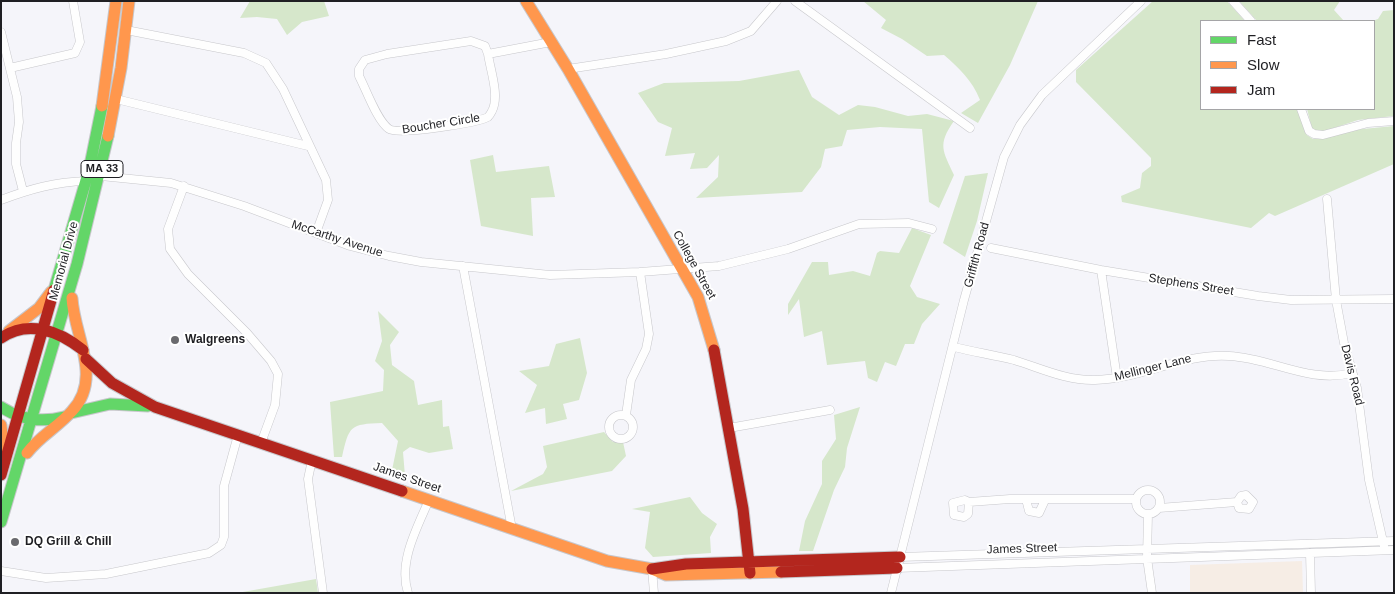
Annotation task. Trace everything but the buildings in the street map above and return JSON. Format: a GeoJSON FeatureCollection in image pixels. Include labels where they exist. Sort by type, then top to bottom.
{"type":"FeatureCollection","features":[{"type":"Feature","properties":{"kind":"main road","name":"Memorial Drive"},"geometry":{"type":"LineString","coordinates":[[2,473],[20,416],[86,181],[104,95],[116,1]]}},
{"type":"Feature","properties":{"kind":"main road","name":"Memorial Drive"},"geometry":{"type":"LineString","coordinates":[[1,522],[74,279],[101,176],[116,99],[126,30],[128,1]]}},
{"type":"Feature","properties":{"kind":"main road","name":"College Street"},"geometry":{"type":"LineString","coordinates":[[526,1],[568,69],[698,297],[712,338],[729,428],[750,567]]}},
{"type":"Feature","properties":{"kind":"main road"},"geometry":{"type":"LineString","coordinates":[[3,336],[44,302],[60,274]]}},
{"type":"Feature","properties":{"kind":"main road"},"geometry":{"type":"LineString","coordinates":[[18,466],[39,436],[79,404],[85,392],[88,374],[85,355],[72,310],[74,279]]}},
{"type":"Feature","properties":{"kind":"main road","name":"James Street"},"geometry":{"type":"LineString","coordinates":[[3,336],[30,328],[58,334],[71,340],[112,383],[155,407],[607,561],[652,569],[666,575],[680,576],[750,567],[898,563]]}},
{"type":"Feature","properties":{"kind":"main road","name":"James Street"},"geometry":{"type":"LineString","coordinates":[[32,420],[47,421],[110,404],[155,407]]}},
{"type":"Feature","properties":{"kind":"main road"},"geometry":{"type":"LineString","coordinates":[[1,407],[32,420]]}},
{"type":"Feature","properties":{"kind":"main road"},"geometry":{"type":"LineString","coordinates":[[1,425],[4,440],[2,473]]}},
{"type":"Feature","properties":{"kind":"street"},"geometry":{"type":"LineString","coordinates":[[10,68],[74,53],[80,42],[73,1]]}},
{"type":"Feature","properties":{"kind":"street"},"geometry":{"type":"LineString","coordinates":[[568,69],[666,54],[726,41],[751,31],[776,1]]}},
{"type":"Feature","properties":{"kind":"street"},"geometry":{"type":"LineString","coordinates":[[795,1],[970,128]]}},
{"type":"Feature","properties":{"kind":"street","name":"Griffith Road"},"geometry":{"type":"LineString","coordinates":[[891,593],[996,183],[1015,135],[1042,95],[1141,1]]}},
{"type":"Feature","properties":{"kind":"street"},"geometry":{"type":"LineString","coordinates":[[1233,1],[1250,20]]}},
{"type":"Feature","properties":{"kind":"street"},"geometry":{"type":"LineString","coordinates":[[126,30],[258,58],[266,63],[283,89],[308,146],[321,167],[329,193],[316,233]]}},
{"type":"Feature","properties":{"kind":"street"},"geometry":{"type":"LineString","coordinates":[[1,32],[17,97],[19,122],[16,164],[23,190]]}},
{"type":"Feature","properties":{"kind":"street","name":"Boucher Circle"},"geometry":{"type":"LineString","coordinates":[[471,41],[486,46],[488,54],[495,98],[493,109],[488,117],[472,121],[406,132],[390,130],[382,122],[359,76],[360,69],[365,60],[387,54],[471,41]]}},
{"type":"Feature","properties":{"kind":"street"},"geometry":{"type":"LineString","coordinates":[[488,54],[551,42]]}},
{"type":"Feature","properties":{"kind":"street"},"geometry":{"type":"LineString","coordinates":[[116,99],[308,146]]}},
{"type":"Feature","properties":{"kind":"street"},"geometry":{"type":"LineString","coordinates":[[1302,110],[1309,131],[1319,135],[1368,123],[1394,121]]}},
{"type":"Feature","properties":{"kind":"street","name":"McCarthy Avenue"},"geometry":{"type":"LineString","coordinates":[[101,176],[150,180],[184,186],[350,246],[388,256],[550,276],[640,272]]}},
{"type":"Feature","properties":{"kind":"street"},"geometry":{"type":"LineString","coordinates":[[1,200],[23,190],[53,183],[86,181]]}},
{"type":"Feature","properties":{"kind":"street"},"geometry":{"type":"LineString","coordinates":[[184,186],[168,229],[170,249],[188,274],[248,333],[271,361],[278,374],[276,405],[261,443]]}},
{"type":"Feature","properties":{"kind":"street","name":"Davis Road"},"geometry":{"type":"LineString","coordinates":[[1327,199],[1336,300],[1344,343],[1357,388],[1369,480],[1384,542],[1384,550]]}},
{"type":"Feature","properties":{"kind":"street"},"geometry":{"type":"LineString","coordinates":[[626,416],[631,380],[646,348],[649,334],[640,272],[719,266],[761,256],[859,224],[909,223],[932,228]]}},
{"type":"Feature","properties":{"kind":"street","name":"Stephens Street"},"geometry":{"type":"LineString","coordinates":[[991,248],[1101,270],[1258,296],[1291,300],[1394,299]]}},
{"type":"Feature","properties":{"kind":"street"},"geometry":{"type":"LineString","coordinates":[[463,266],[512,530]]}},
{"type":"Feature","properties":{"kind":"street"},"geometry":{"type":"LineString","coordinates":[[1101,270],[1117,378]]}},
{"type":"Feature","properties":{"kind":"street","name":"Mellinger Lane"},"geometry":{"type":"LineString","coordinates":[[954,347],[1011,360],[1078,379],[1117,378],[1188,359],[1220,356],[1260,360],[1313,376],[1332,378],[1352,373]]}},
{"type":"Feature","properties":{"kind":"street"},"geometry":{"type":"LineString","coordinates":[[729,428],[830,410]]}},
{"type":"Feature","properties":{"kind":"street"},"geometry":{"type":"LineString","coordinates":[[1,571],[46,578],[85,577],[181,560],[214,550],[221,544],[224,537],[225,479],[238,435]]}},
{"type":"Feature","properties":{"kind":"street"},"geometry":{"type":"LineString","coordinates":[[312,460],[308,478],[323,593]]}},
{"type":"Feature","properties":{"kind":"street"},"geometry":{"type":"LineString","coordinates":[[969,502],[1026,499],[1136,499],[1146,489],[1155,491],[1160,499],[1159,508]]}},
{"type":"Feature","properties":{"kind":"street"},"geometry":{"type":"LineString","coordinates":[[1026,499],[1029,511],[1034,514],[1039,513],[1045,500]]}},
{"type":"Feature","properties":{"kind":"street"},"geometry":{"type":"LineString","coordinates":[[1136,499],[1136,506],[1141,512],[1148,514],[1159,508],[1237,502]]}},
{"type":"Feature","properties":{"kind":"street"},"geometry":{"type":"LineString","coordinates":[[408,593],[405,575],[407,559],[428,500]]}},
{"type":"Feature","properties":{"kind":"street"},"geometry":{"type":"LineString","coordinates":[[1148,514],[1147,558],[1152,593]]}},
{"type":"Feature","properties":{"kind":"street","name":"James Street"},"geometry":{"type":"LineString","coordinates":[[898,563],[1147,550],[1394,541]]}},
{"type":"Feature","properties":{"kind":"street","name":"James Street"},"geometry":{"type":"LineString","coordinates":[[898,563],[1147,558],[1394,550]]}},
{"type":"Feature","properties":{"kind":"street"},"geometry":{"type":"LineString","coordinates":[[1310,553],[1311,593]]}},
{"type":"Feature","properties":{"kind":"street"},"geometry":{"type":"LineString","coordinates":[[652,569],[654,593]]}},
{"type":"Feature","properties":{"kind":"shaded area"},"geometry":{"type":"Polygon","coordinates":[[[1302,561],[1303,593],[1190,593],[1190,565],[1302,561]]]}},
{"type":"Feature","properties":{"kind":"green space"},"geometry":{"type":"Polygon","coordinates":[[[250,1],[324,1],[329,16],[302,22],[287,35],[277,19],[240,18],[250,1]]]}},
{"type":"Feature","properties":{"kind":"green space"},"geometry":{"type":"Polygon","coordinates":[[[863,1],[1038,1],[1010,65],[978,123],[961,113],[980,100],[969,80],[960,70],[944,55],[927,56],[902,39],[881,28],[886,20],[863,1]]]}},
{"type":"Feature","properties":{"kind":"green space"},"geometry":{"type":"Polygon","coordinates":[[[1153,1],[1227,1],[1244,20],[1200,20],[1200,110],[1298,110],[1307,135],[1313,139],[1352,130],[1394,126],[1394,164],[1275,216],[1269,213],[1251,228],[1122,202],[1121,196],[1140,188],[1142,173],[1151,166],[1151,158],[1076,82],[1076,70],[1153,1]]]}},
{"type":"Feature","properties":{"kind":"green space"},"geometry":{"type":"Polygon","coordinates":[[[1239,1],[1340,1],[1334,10],[1343,20],[1256,20],[1239,1]]]}},
{"type":"Feature","properties":{"kind":"green space"},"geometry":{"type":"Polygon","coordinates":[[[1394,10],[1394,116],[1358,120],[1319,133],[1312,129],[1307,110],[1375,110],[1375,20],[1378,19],[1383,11],[1394,10]]]}},
{"type":"Feature","properties":{"kind":"green space"},"geometry":{"type":"Polygon","coordinates":[[[799,70],[812,97],[839,115],[858,105],[875,107],[908,116],[927,114],[954,121],[945,136],[944,148],[954,175],[939,208],[929,202],[922,129],[880,127],[847,130],[842,146],[825,149],[821,167],[802,192],[696,198],[718,177],[719,155],[707,168],[690,169],[695,153],[665,156],[672,128],[658,122],[638,93],[664,83],[739,81],[799,70]]]}},
{"type":"Feature","properties":{"kind":"green space"},"geometry":{"type":"Polygon","coordinates":[[[493,155],[496,172],[549,166],[555,197],[531,198],[533,236],[481,226],[470,160],[493,155]]]}},
{"type":"Feature","properties":{"kind":"green space"},"geometry":{"type":"Polygon","coordinates":[[[988,173],[977,221],[965,257],[943,243],[965,176],[988,173]]]}},
{"type":"Feature","properties":{"kind":"green space"},"geometry":{"type":"Polygon","coordinates":[[[912,228],[931,235],[910,286],[917,297],[940,304],[922,324],[914,344],[905,344],[896,366],[885,362],[877,382],[868,378],[865,361],[827,365],[822,331],[804,337],[799,299],[788,315],[788,304],[812,262],[828,262],[829,275],[853,271],[870,276],[877,253],[880,251],[899,253],[912,228]]]}},
{"type":"Feature","properties":{"kind":"green space"},"geometry":{"type":"Polygon","coordinates":[[[378,311],[399,332],[390,345],[392,365],[414,381],[418,405],[442,400],[443,427],[449,426],[453,449],[429,453],[410,447],[403,452],[405,476],[391,475],[398,441],[382,423],[357,426],[349,433],[342,457],[334,457],[330,402],[383,391],[384,370],[375,361],[382,341],[378,311]]]}},
{"type":"Feature","properties":{"kind":"green space"},"geometry":{"type":"Polygon","coordinates":[[[580,338],[587,373],[579,400],[563,404],[567,419],[546,424],[545,408],[525,413],[537,385],[519,371],[549,366],[556,344],[580,338]]]}},
{"type":"Feature","properties":{"kind":"green space"},"geometry":{"type":"Polygon","coordinates":[[[860,407],[847,448],[845,467],[834,490],[813,551],[799,551],[805,521],[822,484],[822,461],[836,439],[834,415],[860,407]]]}},
{"type":"Feature","properties":{"kind":"green space"},"geometry":{"type":"Polygon","coordinates":[[[604,432],[613,442],[623,442],[626,456],[612,471],[511,491],[543,474],[547,467],[543,446],[604,432]]]}},
{"type":"Feature","properties":{"kind":"green space"},"geometry":{"type":"Polygon","coordinates":[[[690,497],[702,513],[717,524],[710,537],[711,553],[653,557],[645,548],[650,512],[632,509],[690,497]]]}},
{"type":"Feature","properties":{"kind":"green space"},"geometry":{"type":"Polygon","coordinates":[[[316,579],[318,593],[237,593],[316,579]]]}},
{"type":"Feature","properties":{"kind":"traffic: fast"},"geometry":{"type":"LineString","coordinates":[[54,290],[89,170],[102,106]]}},
{"type":"Feature","properties":{"kind":"traffic: fast"},"geometry":{"type":"LineString","coordinates":[[1,522],[77,264],[108,136]]}},
{"type":"Feature","properties":{"kind":"traffic: fast"},"geometry":{"type":"LineString","coordinates":[[71,413],[110,404],[148,406]]}},
{"type":"Feature","properties":{"kind":"traffic: fast"},"geometry":{"type":"LineString","coordinates":[[1,407],[16,415],[31,419],[47,420],[64,417]]}},
{"type":"Feature","properties":{"kind":"traffic: slow"},"geometry":{"type":"LineString","coordinates":[[102,106],[116,1]]}},
{"type":"Feature","properties":{"kind":"traffic: slow"},"geometry":{"type":"LineString","coordinates":[[108,136],[121,68],[129,1]]}},
{"type":"Feature","properties":{"kind":"traffic: slow"},"geometry":{"type":"LineString","coordinates":[[526,1],[568,69],[698,297],[714,350]]}},
{"type":"Feature","properties":{"kind":"traffic: slow"},"geometry":{"type":"LineString","coordinates":[[9,331],[39,308],[51,292]]}},
{"type":"Feature","properties":{"kind":"traffic: slow"},"geometry":{"type":"LineString","coordinates":[[27,453],[72,411],[81,398],[85,385],[84,356],[72,298]]}},
{"type":"Feature","properties":{"kind":"traffic: slow"},"geometry":{"type":"LineString","coordinates":[[1,425],[4,455]]}},
{"type":"Feature","properties":{"kind":"traffic: slow"},"geometry":{"type":"LineString","coordinates":[[402,491],[607,561],[652,569],[666,575],[781,572]]}},
{"type":"Feature","properties":{"kind":"traffic: jam"},"geometry":{"type":"LineString","coordinates":[[1,475],[54,290]]}},
{"type":"Feature","properties":{"kind":"traffic: jam"},"geometry":{"type":"LineString","coordinates":[[1,338],[11,332],[32,328],[64,337],[83,350]]}},
{"type":"Feature","properties":{"kind":"traffic: jam"},"geometry":{"type":"LineString","coordinates":[[714,350],[743,509],[750,573]]}},
{"type":"Feature","properties":{"kind":"traffic: jam"},"geometry":{"type":"LineString","coordinates":[[86,359],[112,383],[155,407],[402,491]]}},
{"type":"Feature","properties":{"kind":"traffic: jam"},"geometry":{"type":"LineString","coordinates":[[652,569],[686,564],[900,557]]}},
{"type":"Feature","properties":{"kind":"traffic: jam"},"geometry":{"type":"LineString","coordinates":[[781,572],[897,568]]}},
{"type":"Feature","properties":{"kind":"place","name":"Walgreens"},"geometry":{"type":"Point","coordinates":[175,340]}},
{"type":"Feature","properties":{"kind":"place","name":"DQ Grill & Chill"},"geometry":{"type":"Point","coordinates":[15,542]}}]}
